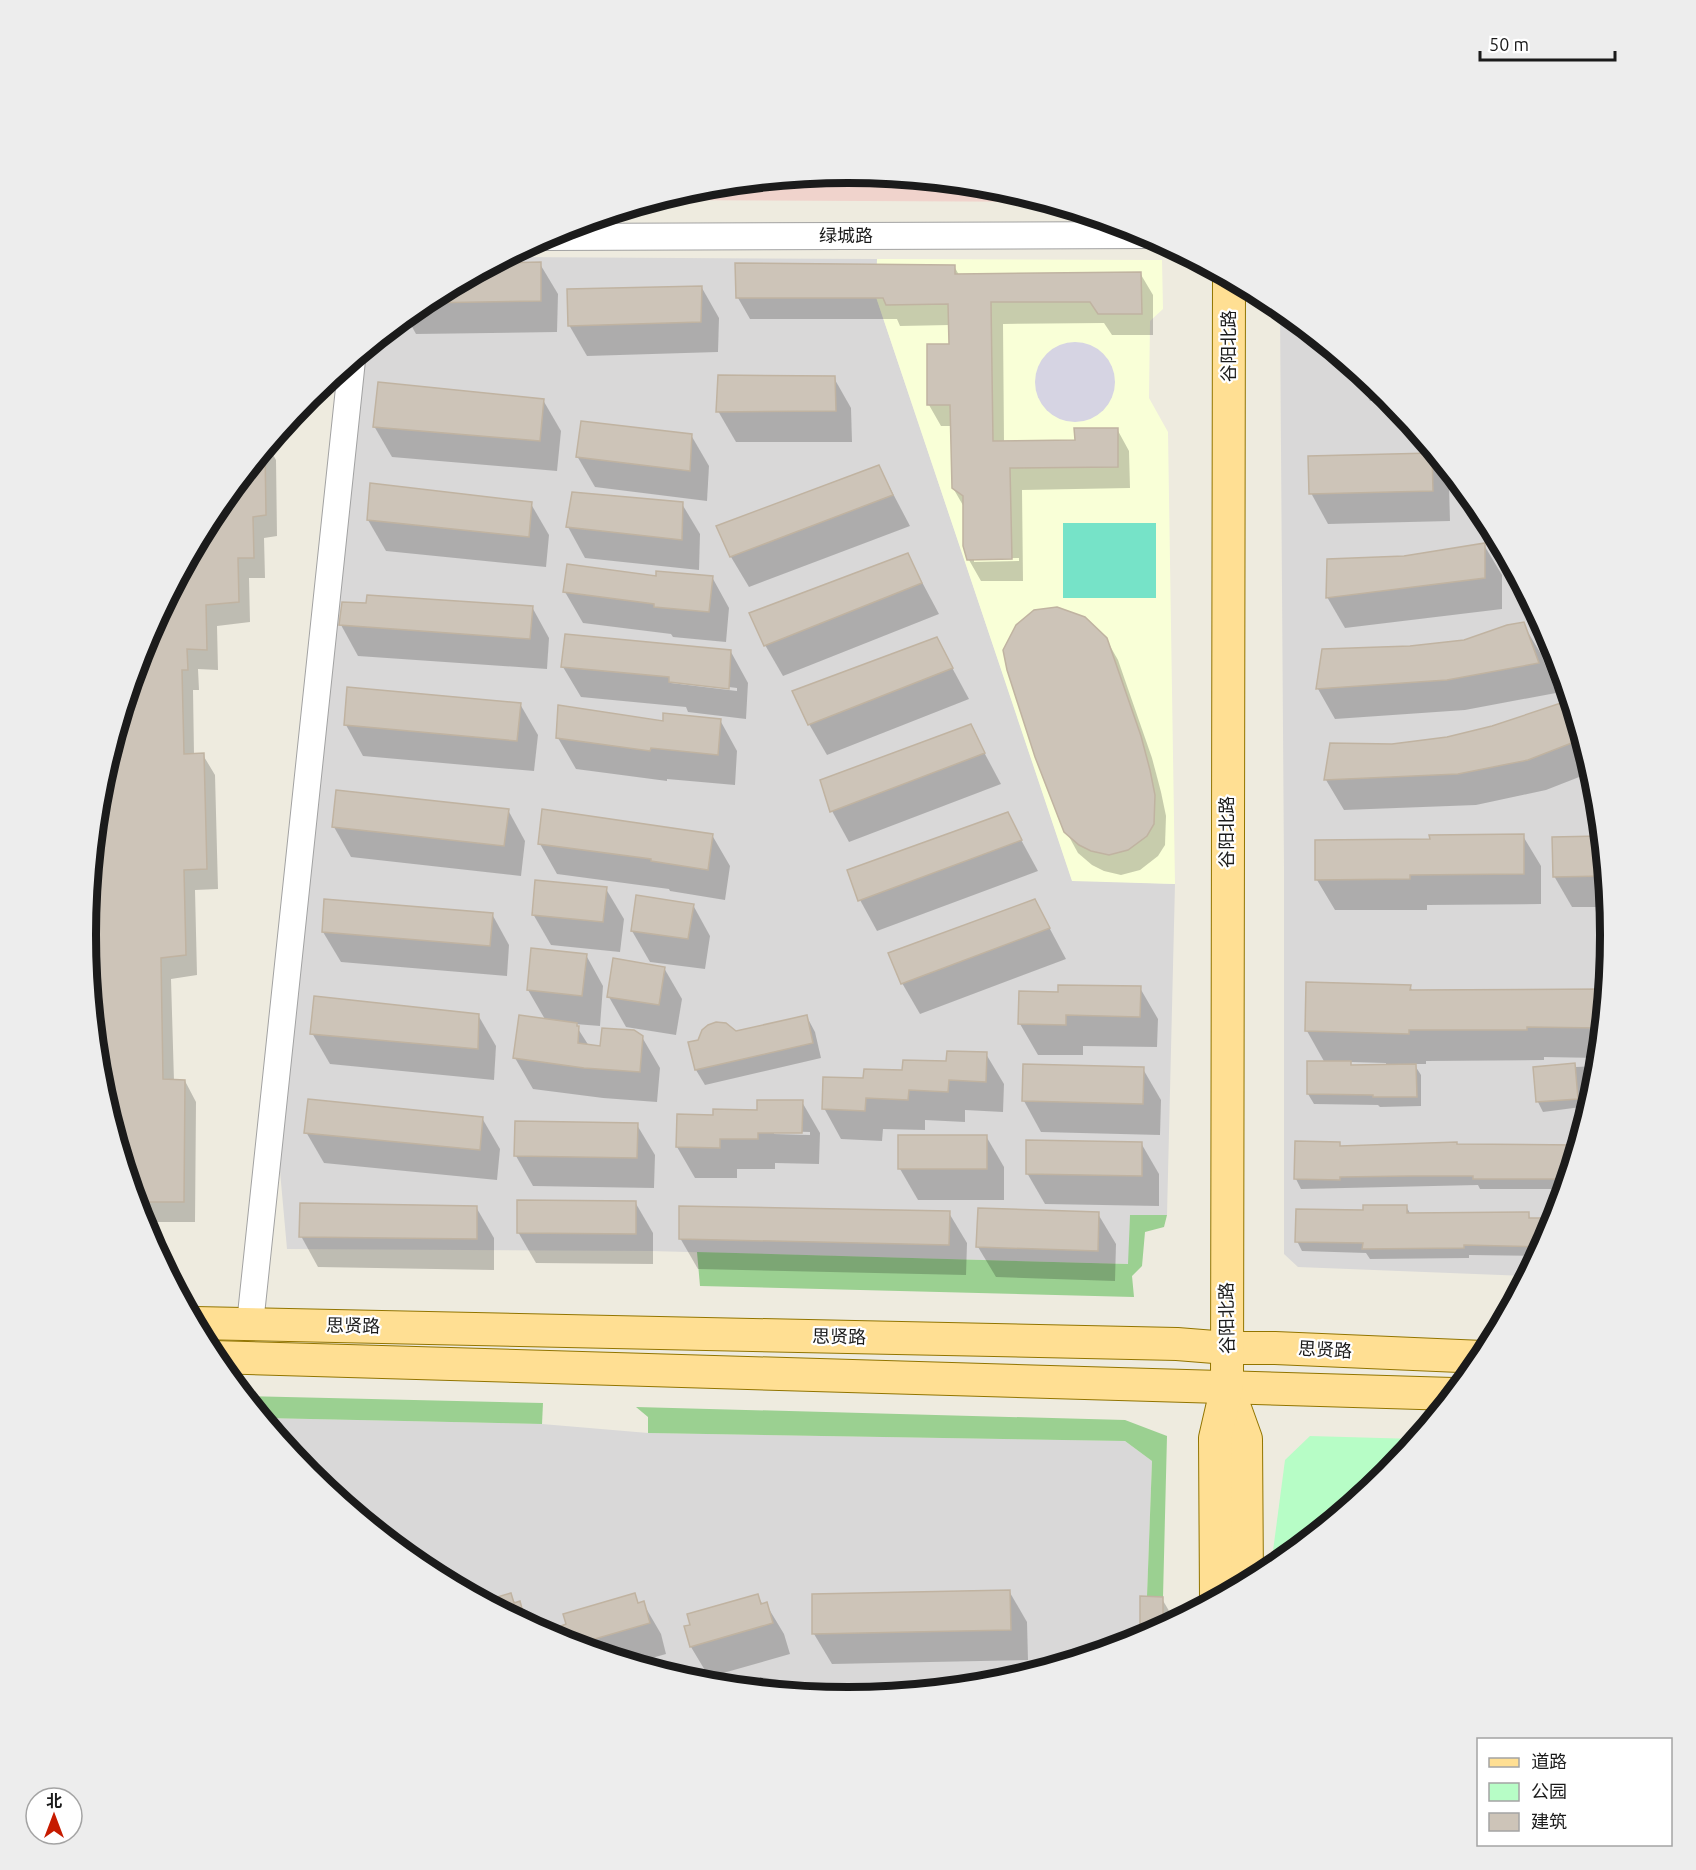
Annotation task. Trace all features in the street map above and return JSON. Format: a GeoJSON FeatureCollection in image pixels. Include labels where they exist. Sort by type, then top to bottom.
{"type":"FeatureCollection","features":[{"type":"Feature","properties":{"kind":"main road","name":"谷阳北路"},"geometry":{"type":"LineString","coordinates":[[1216,1590],[1215,1438],[1227,1386],[1229,287]]}},
{"type":"Feature","properties":{"kind":"main road","name":"思贤路"},"geometry":{"type":"LineString","coordinates":[[205,1323],[1142,1343],[1471,1356]]}},
{"type":"Feature","properties":{"kind":"main road","name":"思贤路"},"geometry":{"type":"LineString","coordinates":[[226,1357],[1444,1394]]}},
{"type":"Feature","properties":{"kind":"main road","name":"谷阳北路"},"geometry":{"type":"LineString","coordinates":[[1227,1386],[1246,1438],[1247,1572]]}},
{"type":"Feature","properties":{"kind":"street","name":"绿城路"},"geometry":{"type":"LineString","coordinates":[[568,237],[1123,235]]}},
{"type":"Feature","properties":{"kind":"street"},"geometry":{"type":"LineString","coordinates":[[249,1324],[351,371]]}},
{"type":"Feature","properties":{"kind":"shaded area"},"geometry":{"type":"Polygon","coordinates":[[[848,183],[946,189],[1014,202],[688,200],[750,189],[848,183]]]}},
{"type":"Feature","properties":{"kind":"shaded area"},"geometry":{"type":"Polygon","coordinates":[[[523,257],[877,259],[876,297],[1072,880],[1175,884],[1167,1215],[1130,1216],[1129,1264],[650,1251],[287,1249],[279,1160],[361,362],[390,338],[430,310],[472,284],[523,257]]]}},
{"type":"Feature","properties":{"kind":"shaded area"},"geometry":{"type":"Polygon","coordinates":[[[877,259],[1162,260],[1163,309],[1150,321],[1149,398],[1168,432],[1175,884],[1072,881],[876,297],[877,259]]]}},
{"type":"Feature","properties":{"kind":"shaded area"},"geometry":{"type":"Polygon","coordinates":[[[1280,320],[1306,338],[1380,403],[1445,477],[1473,517],[1499,559],[1543,647],[1560,693],[1586,788],[1594,837],[1600,935],[1594,1033],[1586,1082],[1560,1177],[1543,1223],[1518,1276],[1298,1267],[1284,1254],[1280,320]]]}},
{"type":"Feature","properties":{"kind":"shaded area"},"geometry":{"type":"Polygon","coordinates":[[[1075,342],[1090,345],[1103,354],[1112,367],[1115,382],[1112,397],[1103,410],[1090,419],[1075,422],[1060,419],[1047,410],[1038,397],[1035,382],[1038,367],[1047,354],[1060,345],[1075,342]]]}},
{"type":"Feature","properties":{"kind":"shaded area"},"geometry":{"type":"Polygon","coordinates":[[[272,1418],[542,1424],[648,1433],[1125,1441],[1152,1461],[1147,1596],[1140,1597],[1140,1628],[1090,1647],[995,1673],[946,1681],[848,1687],[750,1681],[701,1673],[606,1647],[560,1630],[472,1586],[390,1532],[316,1467],[272,1418]]]}},
{"type":"Feature","properties":{"kind":"green space"},"geometry":{"type":"Polygon","coordinates":[[[1063,523],[1156,523],[1156,598],[1063,598],[1063,523]]]}},
{"type":"Feature","properties":{"kind":"green space"},"geometry":{"type":"Polygon","coordinates":[[[1130,1215],[1167,1215],[1164,1227],[1145,1232],[1142,1266],[1132,1276],[1134,1297],[700,1286],[697,1252],[1128,1264],[1130,1215]]]}},
{"type":"Feature","properties":{"kind":"green space"},"geometry":{"type":"Polygon","coordinates":[[[254,1396],[543,1403],[542,1424],[272,1418],[254,1396]]]}},
{"type":"Feature","properties":{"kind":"green space"},"geometry":{"type":"Polygon","coordinates":[[[636,1407],[1125,1420],[1167,1436],[1163,1597],[1147,1596],[1152,1461],[1125,1441],[648,1433],[648,1417],[636,1407]]]}},
{"type":"Feature","properties":{"kind":"green space"},"geometry":{"type":"Polygon","coordinates":[[[1310,1436],[1406,1439],[1380,1467],[1344,1500],[1306,1532],[1272,1556],[1285,1460],[1310,1436]]]}},
{"type":"Feature","properties":{"kind":"building"},"geometry":{"type":"Polygon","coordinates":[[[541,262],[541,301],[442,303],[472,284],[512,263],[541,262]]]}},
{"type":"Feature","properties":{"kind":"building"},"geometry":{"type":"Polygon","coordinates":[[[735,263],[955,265],[955,274],[1141,272],[1142,314],[1098,314],[1090,302],[991,302],[993,441],[1075,440],[1074,428],[1118,428],[1118,467],[1010,468],[1012,559],[967,560],[963,546],[963,496],[952,488],[950,405],[927,405],[927,344],[949,344],[948,304],[886,305],[883,298],[736,298],[735,263]]]}},
{"type":"Feature","properties":{"kind":"building"},"geometry":{"type":"Polygon","coordinates":[[[702,286],[701,322],[568,326],[567,289],[702,286]]]}},
{"type":"Feature","properties":{"kind":"building"},"geometry":{"type":"Polygon","coordinates":[[[718,375],[835,376],[836,411],[716,412],[718,375]]]}},
{"type":"Feature","properties":{"kind":"building"},"geometry":{"type":"Polygon","coordinates":[[[378,382],[544,399],[540,441],[373,427],[378,382]]]}},
{"type":"Feature","properties":{"kind":"building"},"geometry":{"type":"Polygon","coordinates":[[[581,421],[692,434],[690,471],[576,457],[581,421]]]}},
{"type":"Feature","properties":{"kind":"building"},"geometry":{"type":"Polygon","coordinates":[[[1425,453],[1432,462],[1433,491],[1309,494],[1308,456],[1425,453]]]}},
{"type":"Feature","properties":{"kind":"building"},"geometry":{"type":"Polygon","coordinates":[[[265,460],[266,515],[253,517],[254,558],[238,558],[239,602],[206,605],[207,650],[187,649],[188,670],[182,670],[184,754],[204,753],[207,869],[184,870],[186,955],[161,958],[163,1079],[185,1080],[184,1202],[145,1202],[122,1130],[110,1082],[102,1033],[96,935],[102,837],[110,788],[122,740],[153,647],[197,559],[223,517],[265,460]]]}},
{"type":"Feature","properties":{"kind":"building"},"geometry":{"type":"Polygon","coordinates":[[[879,465],[893,495],[730,557],[716,526],[879,465]]]}},
{"type":"Feature","properties":{"kind":"building"},"geometry":{"type":"Polygon","coordinates":[[[370,483],[532,502],[529,537],[367,520],[370,483]]]}},
{"type":"Feature","properties":{"kind":"building"},"geometry":{"type":"Polygon","coordinates":[[[572,492],[683,502],[682,540],[566,527],[572,492]]]}},
{"type":"Feature","properties":{"kind":"building"},"geometry":{"type":"Polygon","coordinates":[[[1485,543],[1485,578],[1326,598],[1327,559],[1404,556],[1485,543]]]}},
{"type":"Feature","properties":{"kind":"building"},"geometry":{"type":"Polygon","coordinates":[[[908,553],[922,583],[764,646],[749,613],[908,553]]]}},
{"type":"Feature","properties":{"kind":"building"},"geometry":{"type":"Polygon","coordinates":[[[567,564],[656,576],[656,571],[713,576],[709,612],[654,607],[654,604],[563,592],[567,564]]]}},
{"type":"Feature","properties":{"kind":"building"},"geometry":{"type":"Polygon","coordinates":[[[367,595],[533,606],[530,639],[339,625],[342,602],[366,603],[367,595]]]}},
{"type":"Feature","properties":{"kind":"building"},"geometry":{"type":"Polygon","coordinates":[[[1057,607],[1085,617],[1107,638],[1141,736],[1150,770],[1155,795],[1154,824],[1147,836],[1128,850],[1109,855],[1091,851],[1079,845],[1064,832],[1035,757],[1007,670],[1003,650],[1016,625],[1034,610],[1057,607]]]}},
{"type":"Feature","properties":{"kind":"building"},"geometry":{"type":"Polygon","coordinates":[[[1524,622],[1539,663],[1447,680],[1316,689],[1322,649],[1410,646],[1464,640],[1507,625],[1524,622]]]}},
{"type":"Feature","properties":{"kind":"building"},"geometry":{"type":"Polygon","coordinates":[[[565,634],[731,650],[729,689],[669,682],[669,677],[561,667],[565,634]]]}},
{"type":"Feature","properties":{"kind":"building"},"geometry":{"type":"Polygon","coordinates":[[[937,637],[953,668],[808,725],[792,691],[937,637]]]}},
{"type":"Feature","properties":{"kind":"building"},"geometry":{"type":"Polygon","coordinates":[[[347,687],[521,703],[517,741],[344,725],[347,687]]]}},
{"type":"Feature","properties":{"kind":"building"},"geometry":{"type":"Polygon","coordinates":[[[1563,702],[1574,742],[1528,760],[1458,774],[1324,780],[1330,743],[1392,744],[1447,737],[1492,726],[1563,702]]]}},
{"type":"Feature","properties":{"kind":"building"},"geometry":{"type":"Polygon","coordinates":[[[558,705],[663,721],[663,713],[721,719],[718,755],[651,748],[650,751],[556,738],[558,705]]]}},
{"type":"Feature","properties":{"kind":"building"},"geometry":{"type":"Polygon","coordinates":[[[971,724],[985,753],[830,812],[820,780],[971,724]]]}},
{"type":"Feature","properties":{"kind":"building"},"geometry":{"type":"Polygon","coordinates":[[[336,790],[509,809],[504,846],[332,827],[336,790]]]}},
{"type":"Feature","properties":{"kind":"building"},"geometry":{"type":"Polygon","coordinates":[[[542,809],[713,834],[708,870],[651,861],[651,859],[538,844],[542,809]]]}},
{"type":"Feature","properties":{"kind":"building"},"geometry":{"type":"Polygon","coordinates":[[[1008,812],[1022,840],[858,901],[847,870],[1008,812]]]}},
{"type":"Feature","properties":{"kind":"building"},"geometry":{"type":"Polygon","coordinates":[[[1524,834],[1524,874],[1410,875],[1410,879],[1315,880],[1315,840],[1430,839],[1429,835],[1524,834]]]}},
{"type":"Feature","properties":{"kind":"building"},"geometry":{"type":"Polygon","coordinates":[[[1594,836],[1597,876],[1553,877],[1552,837],[1594,836]]]}},
{"type":"Feature","properties":{"kind":"building"},"geometry":{"type":"Polygon","coordinates":[[[535,880],[607,887],[603,922],[532,915],[535,880]]]}},
{"type":"Feature","properties":{"kind":"building"},"geometry":{"type":"Polygon","coordinates":[[[636,895],[694,904],[688,939],[631,931],[636,895]]]}},
{"type":"Feature","properties":{"kind":"building"},"geometry":{"type":"Polygon","coordinates":[[[324,899],[493,913],[490,946],[322,932],[324,899]]]}},
{"type":"Feature","properties":{"kind":"building"},"geometry":{"type":"Polygon","coordinates":[[[1035,899],[1050,928],[901,984],[888,953],[1035,899]]]}},
{"type":"Feature","properties":{"kind":"building"},"geometry":{"type":"Polygon","coordinates":[[[531,948],[587,954],[582,996],[527,990],[531,948]]]}},
{"type":"Feature","properties":{"kind":"building"},"geometry":{"type":"Polygon","coordinates":[[[613,958],[665,967],[659,1005],[607,997],[613,958]]]}},
{"type":"Feature","properties":{"kind":"building"},"geometry":{"type":"Polygon","coordinates":[[[1306,982],[1411,985],[1410,990],[1598,989],[1594,1028],[1409,1030],[1409,1034],[1305,1031],[1306,982]]]}},
{"type":"Feature","properties":{"kind":"building"},"geometry":{"type":"Polygon","coordinates":[[[1058,985],[1141,986],[1140,1017],[1066,1015],[1066,1025],[1018,1024],[1019,991],[1058,992],[1058,985]]]}},
{"type":"Feature","properties":{"kind":"building"},"geometry":{"type":"Polygon","coordinates":[[[314,996],[479,1014],[478,1049],[310,1034],[314,996]]]}},
{"type":"Feature","properties":{"kind":"building"},"geometry":{"type":"Polygon","coordinates":[[[519,1015],[577,1023],[579,1026],[578,1043],[600,1046],[602,1028],[634,1030],[643,1036],[640,1072],[584,1068],[513,1058],[519,1015]]]}},
{"type":"Feature","properties":{"kind":"building"},"geometry":{"type":"Polygon","coordinates":[[[807,1015],[813,1043],[695,1070],[688,1042],[698,1040],[702,1030],[708,1025],[716,1022],[726,1023],[736,1031],[807,1015]]]}},
{"type":"Feature","properties":{"kind":"building"},"geometry":{"type":"Polygon","coordinates":[[[947,1051],[987,1052],[986,1082],[949,1080],[948,1092],[909,1090],[908,1100],[866,1098],[865,1111],[822,1109],[823,1077],[863,1078],[864,1069],[902,1070],[903,1060],[946,1061],[947,1051]]]}},
{"type":"Feature","properties":{"kind":"building"},"geometry":{"type":"Polygon","coordinates":[[[1307,1061],[1351,1061],[1351,1065],[1416,1064],[1417,1097],[1307,1094],[1307,1061]]]}},
{"type":"Feature","properties":{"kind":"building"},"geometry":{"type":"Polygon","coordinates":[[[1575,1063],[1578,1099],[1536,1102],[1533,1067],[1575,1063]]]}},
{"type":"Feature","properties":{"kind":"building"},"geometry":{"type":"Polygon","coordinates":[[[1023,1064],[1144,1067],[1143,1104],[1022,1101],[1023,1064]]]}},
{"type":"Feature","properties":{"kind":"building"},"geometry":{"type":"Polygon","coordinates":[[[308,1099],[483,1117],[480,1150],[304,1133],[308,1099]]]}},
{"type":"Feature","properties":{"kind":"building"},"geometry":{"type":"Polygon","coordinates":[[[757,1100],[803,1100],[802,1133],[758,1133],[758,1139],[720,1139],[720,1148],[676,1147],[677,1114],[713,1115],[713,1109],[757,1110],[757,1100]]]}},
{"type":"Feature","properties":{"kind":"building"},"geometry":{"type":"Polygon","coordinates":[[[515,1121],[638,1123],[637,1158],[514,1156],[515,1121]]]}},
{"type":"Feature","properties":{"kind":"building"},"geometry":{"type":"Polygon","coordinates":[[[898,1135],[987,1135],[987,1169],[898,1169],[898,1135]]]}},
{"type":"Feature","properties":{"kind":"building"},"geometry":{"type":"Polygon","coordinates":[[[1026,1140],[1142,1142],[1142,1176],[1026,1174],[1026,1140]]]}},
{"type":"Feature","properties":{"kind":"building"},"geometry":{"type":"Polygon","coordinates":[[[1295,1141],[1340,1142],[1340,1146],[1457,1142],[1457,1144],[1570,1145],[1559,1179],[1412,1176],[1340,1177],[1340,1180],[1294,1179],[1295,1141]]]}},
{"type":"Feature","properties":{"kind":"building"},"geometry":{"type":"Polygon","coordinates":[[[517,1200],[636,1201],[636,1234],[517,1233],[517,1200]]]}},
{"type":"Feature","properties":{"kind":"building"},"geometry":{"type":"Polygon","coordinates":[[[300,1203],[477,1206],[477,1239],[299,1237],[300,1203]]]}},
{"type":"Feature","properties":{"kind":"building"},"geometry":{"type":"Polygon","coordinates":[[[1363,1205],[1407,1205],[1407,1213],[1529,1212],[1529,1218],[1545,1218],[1532,1247],[1464,1245],[1464,1248],[1362,1249],[1363,1243],[1295,1242],[1296,1209],[1363,1210],[1363,1205]]]}},
{"type":"Feature","properties":{"kind":"building"},"geometry":{"type":"Polygon","coordinates":[[[679,1206],[950,1211],[949,1245],[679,1239],[679,1206]]]}},
{"type":"Feature","properties":{"kind":"building"},"geometry":{"type":"Polygon","coordinates":[[[978,1208],[1099,1212],[1098,1251],[976,1247],[978,1208]]]}},
{"type":"Feature","properties":{"kind":"building"},"geometry":{"type":"Polygon","coordinates":[[[1010,1590],[1011,1630],[812,1634],[812,1594],[1010,1590]]]}},
{"type":"Feature","properties":{"kind":"building"},"geometry":{"type":"Polygon","coordinates":[[[511,1593],[514,1603],[520,1601],[523,1613],[515,1609],[494,1598],[511,1593]]]}},
{"type":"Feature","properties":{"kind":"building"},"geometry":{"type":"Polygon","coordinates":[[[635,1593],[638,1603],[644,1601],[650,1623],[589,1641],[563,1631],[561,1626],[566,1624],[563,1614],[635,1593]]]}},
{"type":"Feature","properties":{"kind":"building"},"geometry":{"type":"Polygon","coordinates":[[[758,1594],[761,1604],[767,1602],[773,1623],[690,1647],[684,1626],[690,1625],[687,1614],[758,1594]]]}},
{"type":"Feature","properties":{"kind":"building"},"geometry":{"type":"Polygon","coordinates":[[[1140,1596],[1163,1597],[1163,1617],[1140,1628],[1140,1596]]]}}]}
